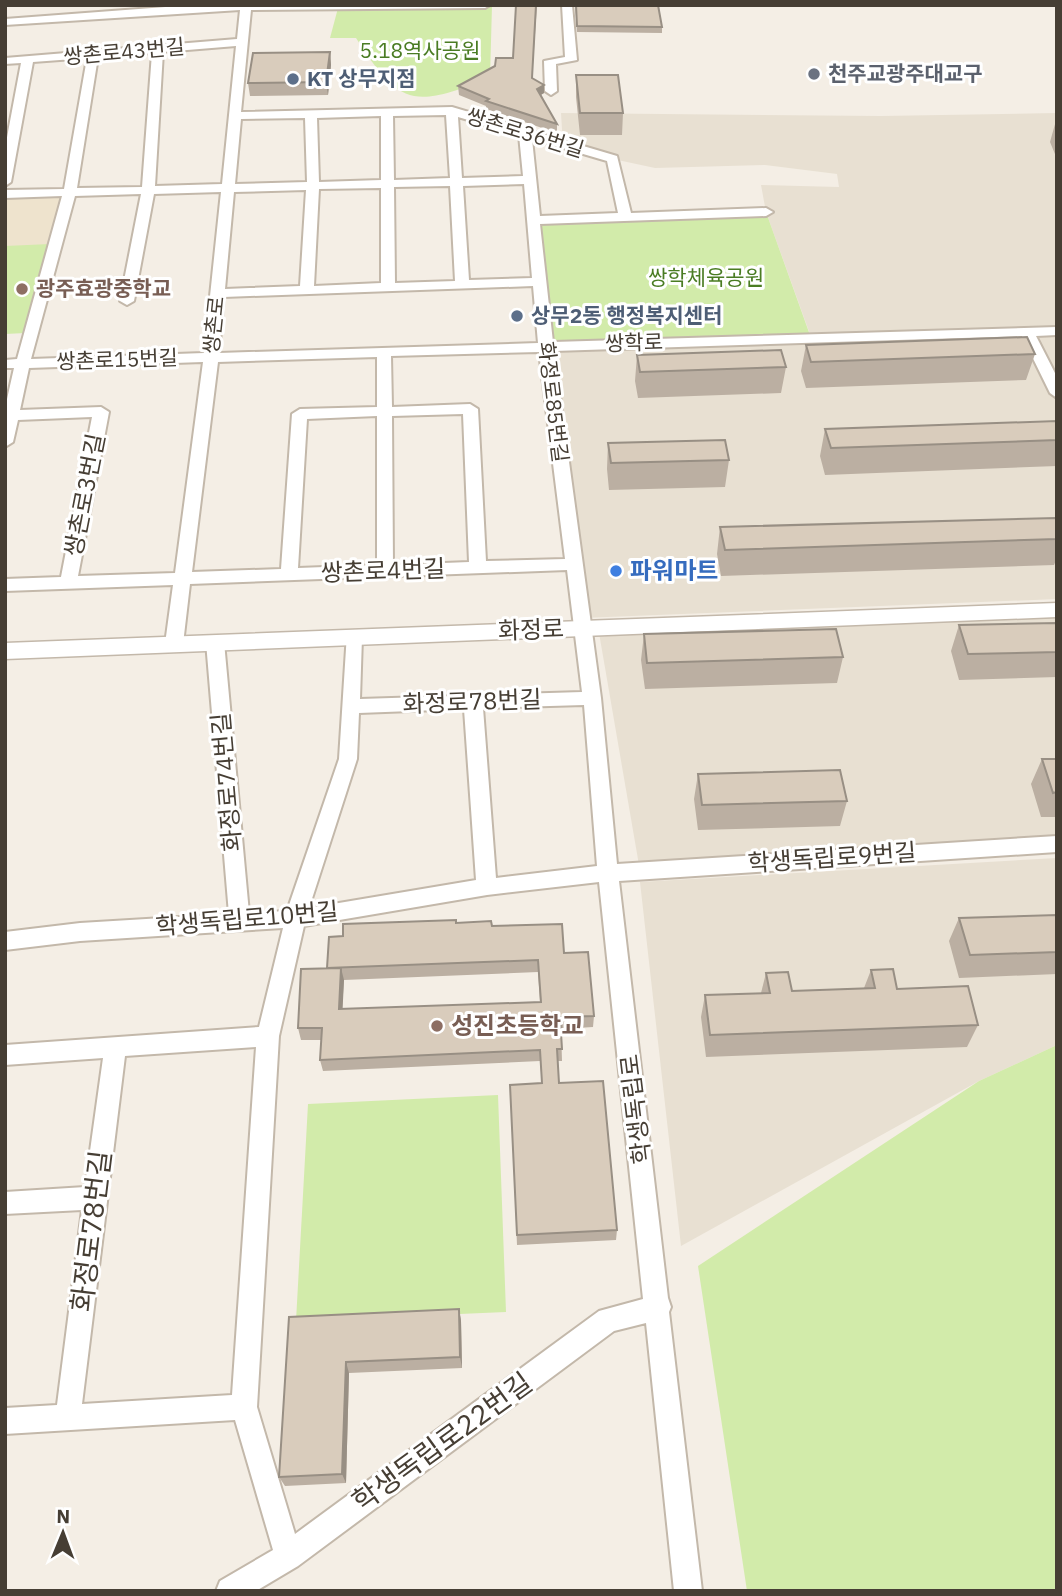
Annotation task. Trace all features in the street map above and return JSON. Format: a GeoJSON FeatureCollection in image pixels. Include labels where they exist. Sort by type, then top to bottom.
{"type":"FeatureCollection","features":[{"type":"Feature","properties":{"kind":"street"},"geometry":{"type":"LineString","coordinates":[[5,22],[246,6],[485,5]]}},
{"type":"Feature","properties":{"kind":"street"},"geometry":{"type":"LineString","coordinates":[[551,91],[550,61],[571,60],[567,5]]}},
{"type":"Feature","properties":{"kind":"street","name":"쌍촌로"},"geometry":{"type":"LineString","coordinates":[[173,643],[211,357],[246,6]]}},
{"type":"Feature","properties":{"kind":"street","name":"쌍촌로43번길"},"geometry":{"type":"LineString","coordinates":[[5,61],[242,42]]}},
{"type":"Feature","properties":{"kind":"street"},"geometry":{"type":"LineString","coordinates":[[127,301],[148,190],[159,49]]}},
{"type":"Feature","properties":{"kind":"street","name":"쌍촌로15번길"},"geometry":{"type":"LineString","coordinates":[[23,363],[70,192],[93,54]]}},
{"type":"Feature","properties":{"kind":"street"},"geometry":{"type":"LineString","coordinates":[[5,182],[28,59]]}},
{"type":"Feature","properties":{"kind":"street"},"geometry":{"type":"LineString","coordinates":[[387,111],[388,288]]}},
{"type":"Feature","properties":{"kind":"street"},"geometry":{"type":"LineString","coordinates":[[452,111],[461,285]]}},
{"type":"Feature","properties":{"kind":"street","name":"쌍촌로36번길"},"geometry":{"type":"LineString","coordinates":[[235,116],[452,111],[613,159],[626,218]]}},
{"type":"Feature","properties":{"kind":"street"},"geometry":{"type":"LineString","coordinates":[[307,290],[313,186],[311,113]]}},
{"type":"Feature","properties":{"kind":"street","name":"화정로85번길"},"geometry":{"type":"LineString","coordinates":[[525,134],[546,346],[582,628]]}},
{"type":"Feature","properties":{"kind":"street"},"geometry":{"type":"LineString","coordinates":[[5,194],[530,180]]}},
{"type":"Feature","properties":{"kind":"street"},"geometry":{"type":"LineString","coordinates":[[534,220],[766,212]]}},
{"type":"Feature","properties":{"kind":"street"},"geometry":{"type":"LineString","coordinates":[[218,293],[540,282]]}},
{"type":"Feature","properties":{"kind":"street","name":"쌍학로"},"geometry":{"type":"LineString","coordinates":[[211,357],[1057,331]]}},
{"type":"Feature","properties":{"kind":"street"},"geometry":{"type":"LineString","coordinates":[[1027,332],[1057,393]]}},
{"type":"Feature","properties":{"kind":"street"},"geometry":{"type":"LineString","coordinates":[[384,351],[385,571]]}},
{"type":"Feature","properties":{"kind":"street","name":"쌍촌로15번길"},"geometry":{"type":"LineString","coordinates":[[5,364],[211,357]]}},
{"type":"Feature","properties":{"kind":"street"},"geometry":{"type":"LineString","coordinates":[[5,442],[23,363]]}},
{"type":"Feature","properties":{"kind":"street","name":"쌍촌로4번길"},"geometry":{"type":"LineString","coordinates":[[289,574],[300,414],[470,409],[478,567]]}},
{"type":"Feature","properties":{"kind":"street","name":"쌍촌로3번길"},"geometry":{"type":"LineString","coordinates":[[12,415],[101,412],[68,582]]}},
{"type":"Feature","properties":{"kind":"street","name":"쌍촌로4번길"},"geometry":{"type":"LineString","coordinates":[[181,578],[574,564]]}},
{"type":"Feature","properties":{"kind":"street","name":"쌍촌로3번길"},"geometry":{"type":"LineString","coordinates":[[5,585],[181,578]]}},
{"type":"Feature","properties":{"kind":"street","name":"화정로"},"geometry":{"type":"LineString","coordinates":[[5,652],[173,643],[1057,610]]}},
{"type":"Feature","properties":{"kind":"street","name":"학생독립로"},"geometry":{"type":"LineString","coordinates":[[582,628],[592,698],[608,873],[659,1307],[688,1591]]}},
{"type":"Feature","properties":{"kind":"street"},"geometry":{"type":"LineString","coordinates":[[288,1556],[244,1407],[268,1036],[295,919],[348,759],[353,637]]}},
{"type":"Feature","properties":{"kind":"street","name":"화정로74번길"},"geometry":{"type":"LineString","coordinates":[[215,642],[240,922]]}},
{"type":"Feature","properties":{"kind":"street","name":"화정로78번길"},"geometry":{"type":"LineString","coordinates":[[352,706],[592,698]]}},
{"type":"Feature","properties":{"kind":"street"},"geometry":{"type":"LineString","coordinates":[[473,702],[487,887]]}},
{"type":"Feature","properties":{"kind":"street","name":"학생독립로9번길"},"geometry":{"type":"LineString","coordinates":[[608,873],[1057,844]]}},
{"type":"Feature","properties":{"kind":"street","name":"학생독립로10번길"},"geometry":{"type":"LineString","coordinates":[[5,941],[80,932],[295,919],[487,887],[608,873]]}},
{"type":"Feature","properties":{"kind":"street"},"geometry":{"type":"LineString","coordinates":[[5,1055],[268,1036]]}},
{"type":"Feature","properties":{"kind":"street","name":"화정로78번길"},"geometry":{"type":"LineString","coordinates":[[68,1416],[115,1046]]}},
{"type":"Feature","properties":{"kind":"street"},"geometry":{"type":"LineString","coordinates":[[5,1203],[95,1198]]}},
{"type":"Feature","properties":{"kind":"street","name":"학생독립로22번길"},"geometry":{"type":"LineString","coordinates":[[230,1591],[288,1556],[608,1320],[659,1307]]}},
{"type":"Feature","properties":{"kind":"street"},"geometry":{"type":"LineString","coordinates":[[5,1421],[244,1407]]}},
{"type":"Feature","properties":{"kind":"shaded area"},"geometry":{"type":"Polygon","coordinates":[[[561,113],[881,116],[1057,113],[1057,599],[582,618],[546,346],[811,337],[766,212],[761,185],[839,187],[837,174],[765,165],[655,168],[613,159],[563,145],[561,113]]]}},
{"type":"Feature","properties":{"kind":"shaded area","name":"광주효광중학교"},"geometry":{"type":"Polygon","coordinates":[[[62,196],[50,244],[5,334],[5,199],[62,196]]]}},
{"type":"Feature","properties":{"kind":"shaded area"},"geometry":{"type":"Polygon","coordinates":[[[1057,610],[1057,844],[640,871],[598,627],[1057,610]]]}},
{"type":"Feature","properties":{"kind":"shaded area"},"geometry":{"type":"Polygon","coordinates":[[[1057,858],[1057,1045],[979,1081],[681,1246],[640,882],[1057,858]]]}},
{"type":"Feature","properties":{"kind":"green space","name":"5.18역사공원"},"geometry":{"type":"Polygon","coordinates":[[[377,5],[492,5],[490,78],[464,88],[425,97],[397,89],[371,61],[356,38],[330,38],[338,8],[377,5]]]}},
{"type":"Feature","properties":{"kind":"green space","name":"쌍학체육공원"},"geometry":{"type":"Polygon","coordinates":[[[766,212],[811,338],[546,346],[534,220],[766,212]]]}},
{"type":"Feature","properties":{"kind":"green space"},"geometry":{"type":"Polygon","coordinates":[[[50,244],[26,333],[5,334],[5,246],[50,244]]]}},
{"type":"Feature","properties":{"kind":"green space"},"geometry":{"type":"Polygon","coordinates":[[[1057,1045],[1057,1591],[747,1591],[698,1266],[979,1081],[1057,1045]]]}},
{"type":"Feature","properties":{"kind":"green space"},"geometry":{"type":"Polygon","coordinates":[[[498,1095],[506,1312],[296,1321],[308,1104],[498,1095]]]}},
{"type":"Feature","properties":{"kind":"building"},"geometry":{"type":"Polygon","coordinates":[[[516,5],[536,5],[532,78],[544,85],[537,89],[557,124],[486,101],[489,99],[458,86],[495,66],[496,58],[513,58],[516,5]]]}},
{"type":"Feature","properties":{"kind":"building"},"geometry":{"type":"Polygon","coordinates":[[[576,5],[658,5],[662,27],[577,26],[576,5]]]}},
{"type":"Feature","properties":{"kind":"building"},"geometry":{"type":"Polygon","coordinates":[[[330,52],[326,82],[248,83],[253,53],[330,52]]]}},
{"type":"Feature","properties":{"kind":"building"},"geometry":{"type":"Polygon","coordinates":[[[576,75],[618,75],[623,113],[580,113],[576,75]]]}},
{"type":"Feature","properties":{"kind":"building"},"geometry":{"type":"Polygon","coordinates":[[[1027,337],[1035,354],[811,362],[806,345],[1027,337]]]}},
{"type":"Feature","properties":{"kind":"building"},"geometry":{"type":"Polygon","coordinates":[[[781,350],[786,367],[640,372],[637,355],[781,350]]]}},
{"type":"Feature","properties":{"kind":"building"},"geometry":{"type":"Polygon","coordinates":[[[1057,421],[1057,440],[831,448],[825,429],[1057,421]]]}},
{"type":"Feature","properties":{"kind":"building"},"geometry":{"type":"Polygon","coordinates":[[[725,440],[729,460],[611,463],[608,443],[725,440]]]}},
{"type":"Feature","properties":{"kind":"building"},"geometry":{"type":"Polygon","coordinates":[[[1056,518],[1057,539],[725,550],[720,527],[1056,518]]]}},
{"type":"Feature","properties":{"kind":"building"},"geometry":{"type":"Polygon","coordinates":[[[1057,623],[1057,652],[968,654],[959,625],[1057,623]]]}},
{"type":"Feature","properties":{"kind":"building"},"geometry":{"type":"Polygon","coordinates":[[[836,629],[843,657],[647,663],[644,634],[836,629]]]}},
{"type":"Feature","properties":{"kind":"building"},"geometry":{"type":"Polygon","coordinates":[[[1042,759],[1057,759],[1057,792],[1053,793],[1042,759]]]}},
{"type":"Feature","properties":{"kind":"building"},"geometry":{"type":"Polygon","coordinates":[[[840,770],[847,801],[702,805],[698,774],[840,770]]]}},
{"type":"Feature","properties":{"kind":"building"},"geometry":{"type":"Polygon","coordinates":[[[1057,915],[1057,952],[970,955],[959,918],[1057,915]]]}},
{"type":"Feature","properties":{"kind":"building"},"geometry":{"type":"Polygon","coordinates":[[[456,920],[456,923],[491,921],[492,926],[562,924],[564,953],[588,952],[594,1016],[560,1017],[562,1049],[557,1049],[559,1083],[603,1081],[617,1230],[517,1235],[510,1085],[542,1083],[540,1050],[320,1060],[322,1028],[298,1028],[301,969],[341,968],[339,1009],[541,1002],[538,960],[327,968],[329,937],[343,936],[343,924],[456,920]]]}},
{"type":"Feature","properties":{"kind":"building"},"geometry":{"type":"Polygon","coordinates":[[[893,969],[897,989],[968,986],[978,1025],[710,1035],[705,995],[770,993],[766,973],[788,972],[792,991],[875,988],[871,970],[893,969]]]}},
{"type":"Feature","properties":{"kind":"building"},"geometry":{"type":"Polygon","coordinates":[[[459,1309],[460,1357],[346,1362],[342,1474],[279,1477],[289,1317],[459,1309]]]}},
{"type":"Feature","properties":{"kind":"place","name":"천주교광주대교구"},"geometry":{"type":"Point","coordinates":[814,74]}},
{"type":"Feature","properties":{"kind":"place","name":"KT 상무지점"},"geometry":{"type":"Point","coordinates":[293,79]}},
{"type":"Feature","properties":{"kind":"place","name":"광주효광중학교"},"geometry":{"type":"Point","coordinates":[22,289]}},
{"type":"Feature","properties":{"kind":"place","name":"상무2동 행정복지센터"},"geometry":{"type":"Point","coordinates":[517,316]}},
{"type":"Feature","properties":{"kind":"place","name":"파워마트"},"geometry":{"type":"Point","coordinates":[616,571]}},
{"type":"Feature","properties":{"kind":"place","name":"성진초등학교"},"geometry":{"type":"Point","coordinates":[437,1026]}}]}
